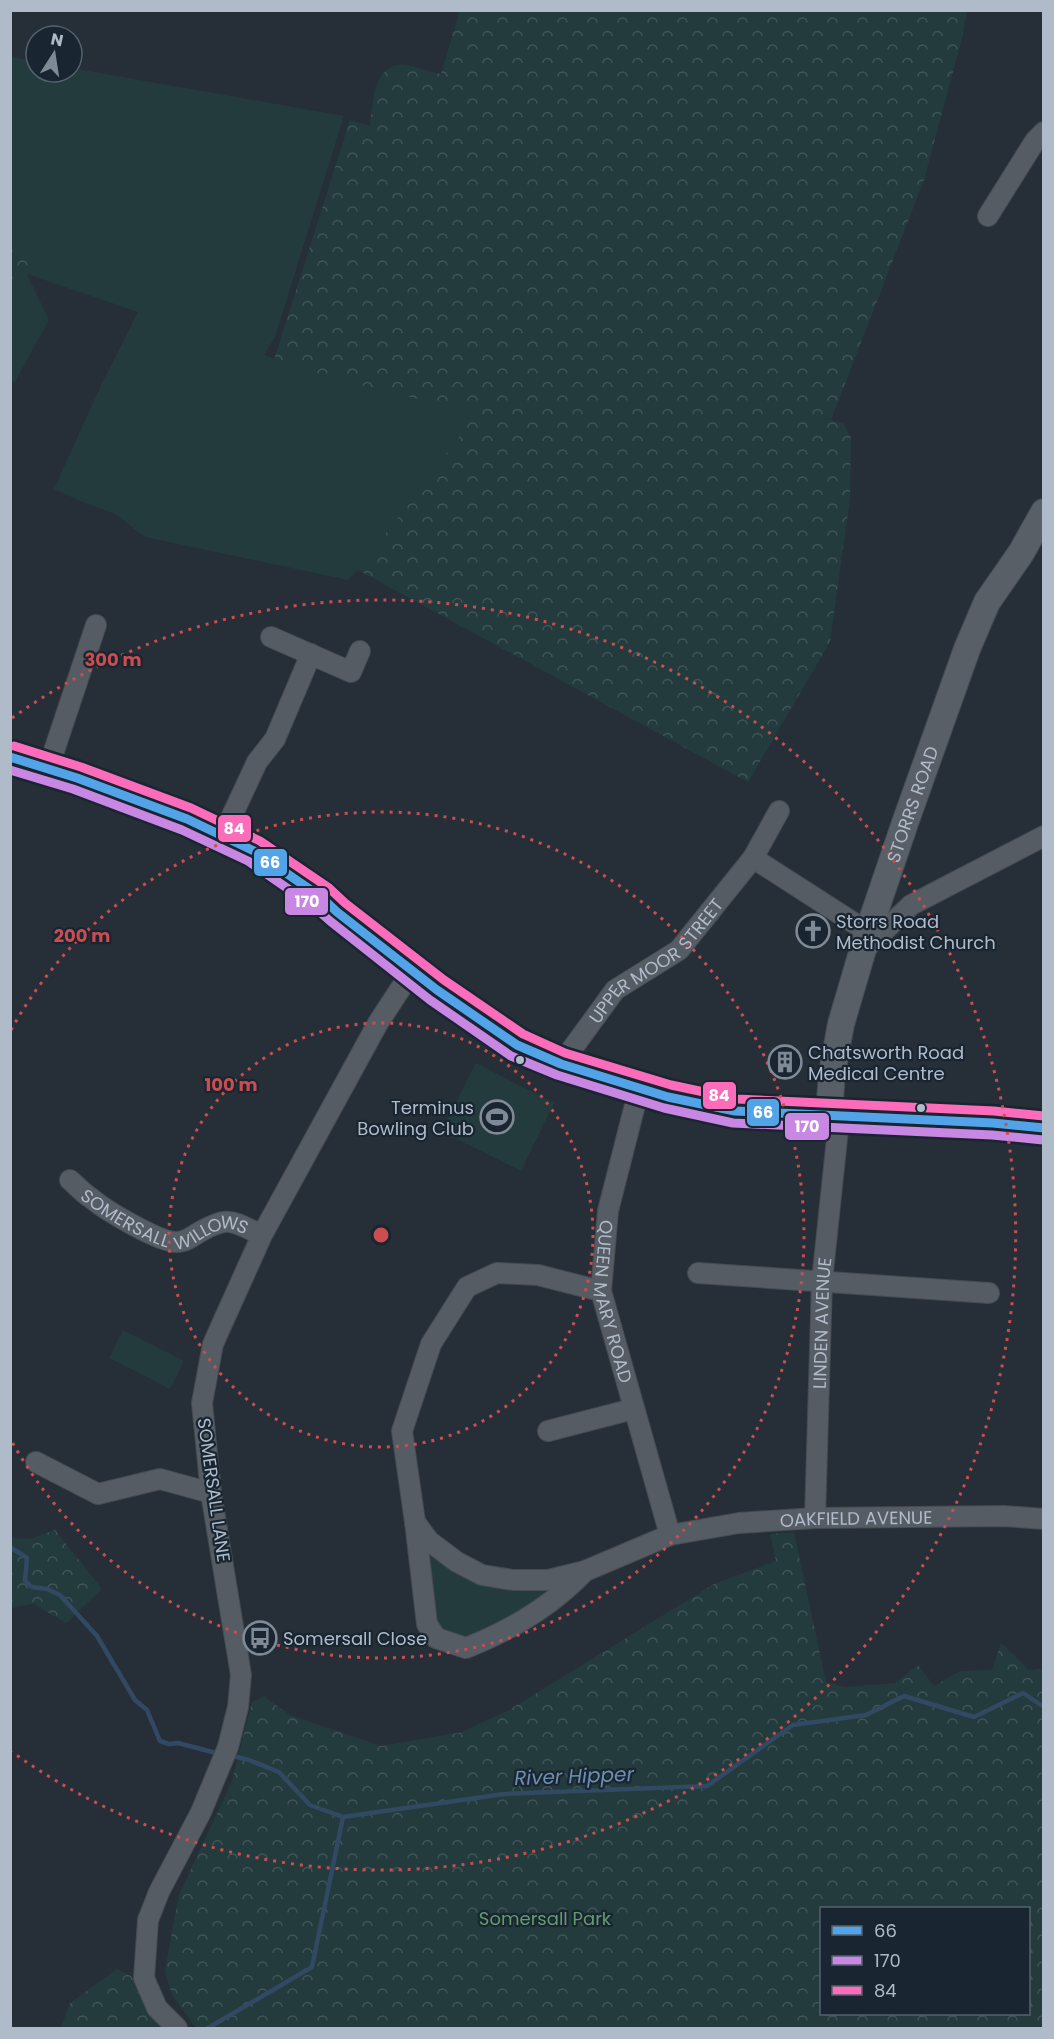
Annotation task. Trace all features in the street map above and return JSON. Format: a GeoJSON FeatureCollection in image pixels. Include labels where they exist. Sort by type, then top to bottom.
{"type":"FeatureCollection","features":[{"type":"Feature","properties":{"kind":"highway"},"geometry":{"type":"LineString","coordinates":[[10,758],[147,804],[223,835],[262,856],[321,897],[412,971],[517,1045],[561,1064],[639,1089],[735,1111],[782,1114],[833,1122],[993,1123],[1044,1128]]}},
{"type":"Feature","properties":{"kind":"main road","name":"STORRS ROAD"},"geometry":{"type":"LineString","coordinates":[[833,1122],[832,1073],[839,1032],[866,942],[967,649],[987,602],[1021,553],[1044,512]]}},
{"type":"Feature","properties":{"kind":"street"},"geometry":{"type":"LineString","coordinates":[[988,216],[1035,141],[1044,132]]}},
{"type":"Feature","properties":{"kind":"street"},"geometry":{"type":"LineString","coordinates":[[48,769],[96,625]]}},
{"type":"Feature","properties":{"kind":"street"},"geometry":{"type":"LineString","coordinates":[[271,637],[351,672],[360,651]]}},
{"type":"Feature","properties":{"kind":"street"},"geometry":{"type":"LineString","coordinates":[[223,835],[257,762],[275,739],[311,654]]}},
{"type":"Feature","properties":{"kind":"street","name":"UPPER MOOR STREET"},"geometry":{"type":"LineString","coordinates":[[561,1064],[615,990],[679,950],[753,858],[779,811]]}},
{"type":"Feature","properties":{"kind":"street"},"geometry":{"type":"LineString","coordinates":[[753,858],[866,942],[911,905],[1044,836]]}},
{"type":"Feature","properties":{"kind":"street","name":"SOMERSALL LANE"},"geometry":{"type":"LineString","coordinates":[[176,2027],[157,2008],[144,1978],[148,1920],[159,1892],[216,1779],[236,1717],[241,1675],[212,1493],[202,1403],[213,1344],[262,1235],[378,1023],[412,971]]}},
{"type":"Feature","properties":{"kind":"street","name":"QUEEN MARY ROAD"},"geometry":{"type":"LineString","coordinates":[[639,1089],[608,1211],[601,1291],[670,1535]]}},
{"type":"Feature","properties":{"kind":"street","name":"LINDEN AVENUE"},"geometry":{"type":"LineString","coordinates":[[815,1518],[822,1281],[833,1122]]}},
{"type":"Feature","properties":{"kind":"street","name":"SOMERSALL WILLOWS"},"geometry":{"type":"LineString","coordinates":[[70,1180],[99,1204],[146,1231],[169,1241],[187,1240],[217,1222],[226,1220],[262,1235]]}},
{"type":"Feature","properties":{"kind":"street"},"geometry":{"type":"LineString","coordinates":[[585,1571],[568,1589],[498,1636],[466,1648],[436,1638],[428,1624],[402,1431],[431,1344],[467,1287],[497,1273],[538,1275],[601,1291]]}},
{"type":"Feature","properties":{"kind":"street"},"geometry":{"type":"LineString","coordinates":[[698,1273],[989,1293]]}},
{"type":"Feature","properties":{"kind":"street","name":"QUEEN MARY ROAD"},"geometry":{"type":"LineString","coordinates":[[548,1431],[633,1409]]}},
{"type":"Feature","properties":{"kind":"street"},"geometry":{"type":"LineString","coordinates":[[36,1462],[98,1494],[160,1479],[212,1493]]}},
{"type":"Feature","properties":{"kind":"street","name":"OAKFIELD AVENUE"},"geometry":{"type":"LineString","coordinates":[[585,1571],[670,1535],[740,1523],[815,1518],[1004,1516],[1044,1519]]}},
{"type":"Feature","properties":{"kind":"street"},"geometry":{"type":"LineString","coordinates":[[415,1522],[429,1541],[457,1562],[482,1575],[513,1580],[548,1580],[585,1571]]}},
{"type":"Feature","properties":{"kind":"green space"},"geometry":{"type":"Polygon","coordinates":[[[460,10],[967,11],[962,38],[924,180],[831,420],[844,424],[851,438],[850,498],[830,642],[748,782],[358,570],[477,413],[351,383],[274,360],[350,120],[370,126],[376,86],[386,70],[404,65],[441,74],[460,10]]]}},
{"type":"Feature","properties":{"kind":"green space"},"geometry":{"type":"Polygon","coordinates":[[[11,57],[24,59],[24,84],[84,84],[84,70],[344,116],[275,337],[264,355],[351,383],[478,413],[348,580],[145,537],[115,514],[54,489],[102,383],[138,312],[27,274],[49,320],[15,382],[11,381],[11,280],[16,282],[24,242],[11,237],[11,57]]]}},
{"type":"Feature","properties":{"kind":"green space"},"geometry":{"type":"Polygon","coordinates":[[[11,237],[24,242],[28,254],[25,273],[16,282],[11,280],[11,237]]]}},
{"type":"Feature","properties":{"kind":"green space","name":"Terminus Bowling Club"},"geometry":{"type":"Polygon","coordinates":[[[476,1063],[554,1103],[521,1171],[441,1131],[476,1063]]]}},
{"type":"Feature","properties":{"kind":"green space"},"geometry":{"type":"Polygon","coordinates":[[[123,1330],[184,1361],[170,1389],[109,1358],[123,1330]]]}},
{"type":"Feature","properties":{"kind":"green space"},"geometry":{"type":"Polygon","coordinates":[[[55,1530],[102,1589],[66,1623],[34,1604],[11,1608],[11,1538],[30,1539],[55,1530]]]}},
{"type":"Feature","properties":{"kind":"green space","name":"Somersall Park"},"geometry":{"type":"Polygon","coordinates":[[[794,1532],[826,1682],[845,1687],[895,1683],[918,1665],[934,1686],[960,1671],[992,1670],[1001,1643],[1029,1670],[1043,1669],[1043,2028],[196,2028],[172,1995],[165,1971],[179,1895],[232,1781],[252,1702],[263,1696],[290,1715],[381,1746],[462,1732],[509,1710],[714,1584],[776,1561],[770,1534],[794,1532]]]}},
{"type":"Feature","properties":{"kind":"green space"},"geometry":{"type":"Polygon","coordinates":[[[426,1547],[441,1562],[562,1589],[479,1638],[458,1641],[432,1623],[426,1547]]]}},
{"type":"Feature","properties":{"kind":"green space"},"geometry":{"type":"Polygon","coordinates":[[[117,1969],[131,1976],[143,1998],[167,2028],[61,2028],[70,2003],[117,1969]]]}},
{"type":"Feature","properties":{"kind":"waterway"},"geometry":{"type":"LineString","coordinates":[[10,1547],[27,1558],[25,1581],[32,1587],[47,1589],[60,1595],[97,1636],[135,1700],[147,1710],[160,1741],[169,1744],[178,1743],[220,1754]]}},
{"type":"Feature","properties":{"kind":"waterway","name":"River Hipper"},"geometry":{"type":"LineString","coordinates":[[208,2028],[312,1967],[343,1817],[504,1794],[707,1786],[793,1725],[866,1715],[904,1696],[974,1717],[1023,1693],[1044,1707]]}},
{"type":"Feature","properties":{"kind":"waterway"},"geometry":{"type":"LineString","coordinates":[[229,1755],[279,1772],[310,1805],[343,1817]]}},
{"type":"Feature","properties":{"kind":"transit line","name":"84"},"geometry":{"type":"LineString","coordinates":[[14,746],[81,767],[191,808],[260,841],[329,888],[444,980],[523,1034],[565,1053],[671,1085],[737,1099],[994,1111],[1044,1116]]}},
{"type":"Feature","properties":{"kind":"transit line","name":"66"},"geometry":{"type":"LineString","coordinates":[[10,757],[77,778],[187,819],[254,851],[321,897],[437,990],[517,1045],[561,1064],[668,1097],[735,1111],[993,1123],[1044,1128]]}},
{"type":"Feature","properties":{"kind":"transit line","name":"170"},"geometry":{"type":"LineString","coordinates":[[10,770],[73,789],[182,830],[248,861],[313,906],[430,1000],[511,1056],[557,1075],[664,1108],[733,1123],[992,1135],[1043,1140]]}},
{"type":"Feature","properties":{"kind":"place","name":"Storrs Road Methodist Church"},"geometry":{"type":"Point","coordinates":[813,931]}},
{"type":"Feature","properties":{"kind":"place","name":"Chatsworth Road Medical Centre"},"geometry":{"type":"Point","coordinates":[785,1062]}},
{"type":"Feature","properties":{"kind":"place","name":"Terminus Bowling Club"},"geometry":{"type":"Point","coordinates":[497,1117]}},
{"type":"Feature","properties":{"kind":"place","name":"Somersall Close"},"geometry":{"type":"Point","coordinates":[260,1638]}}]}
